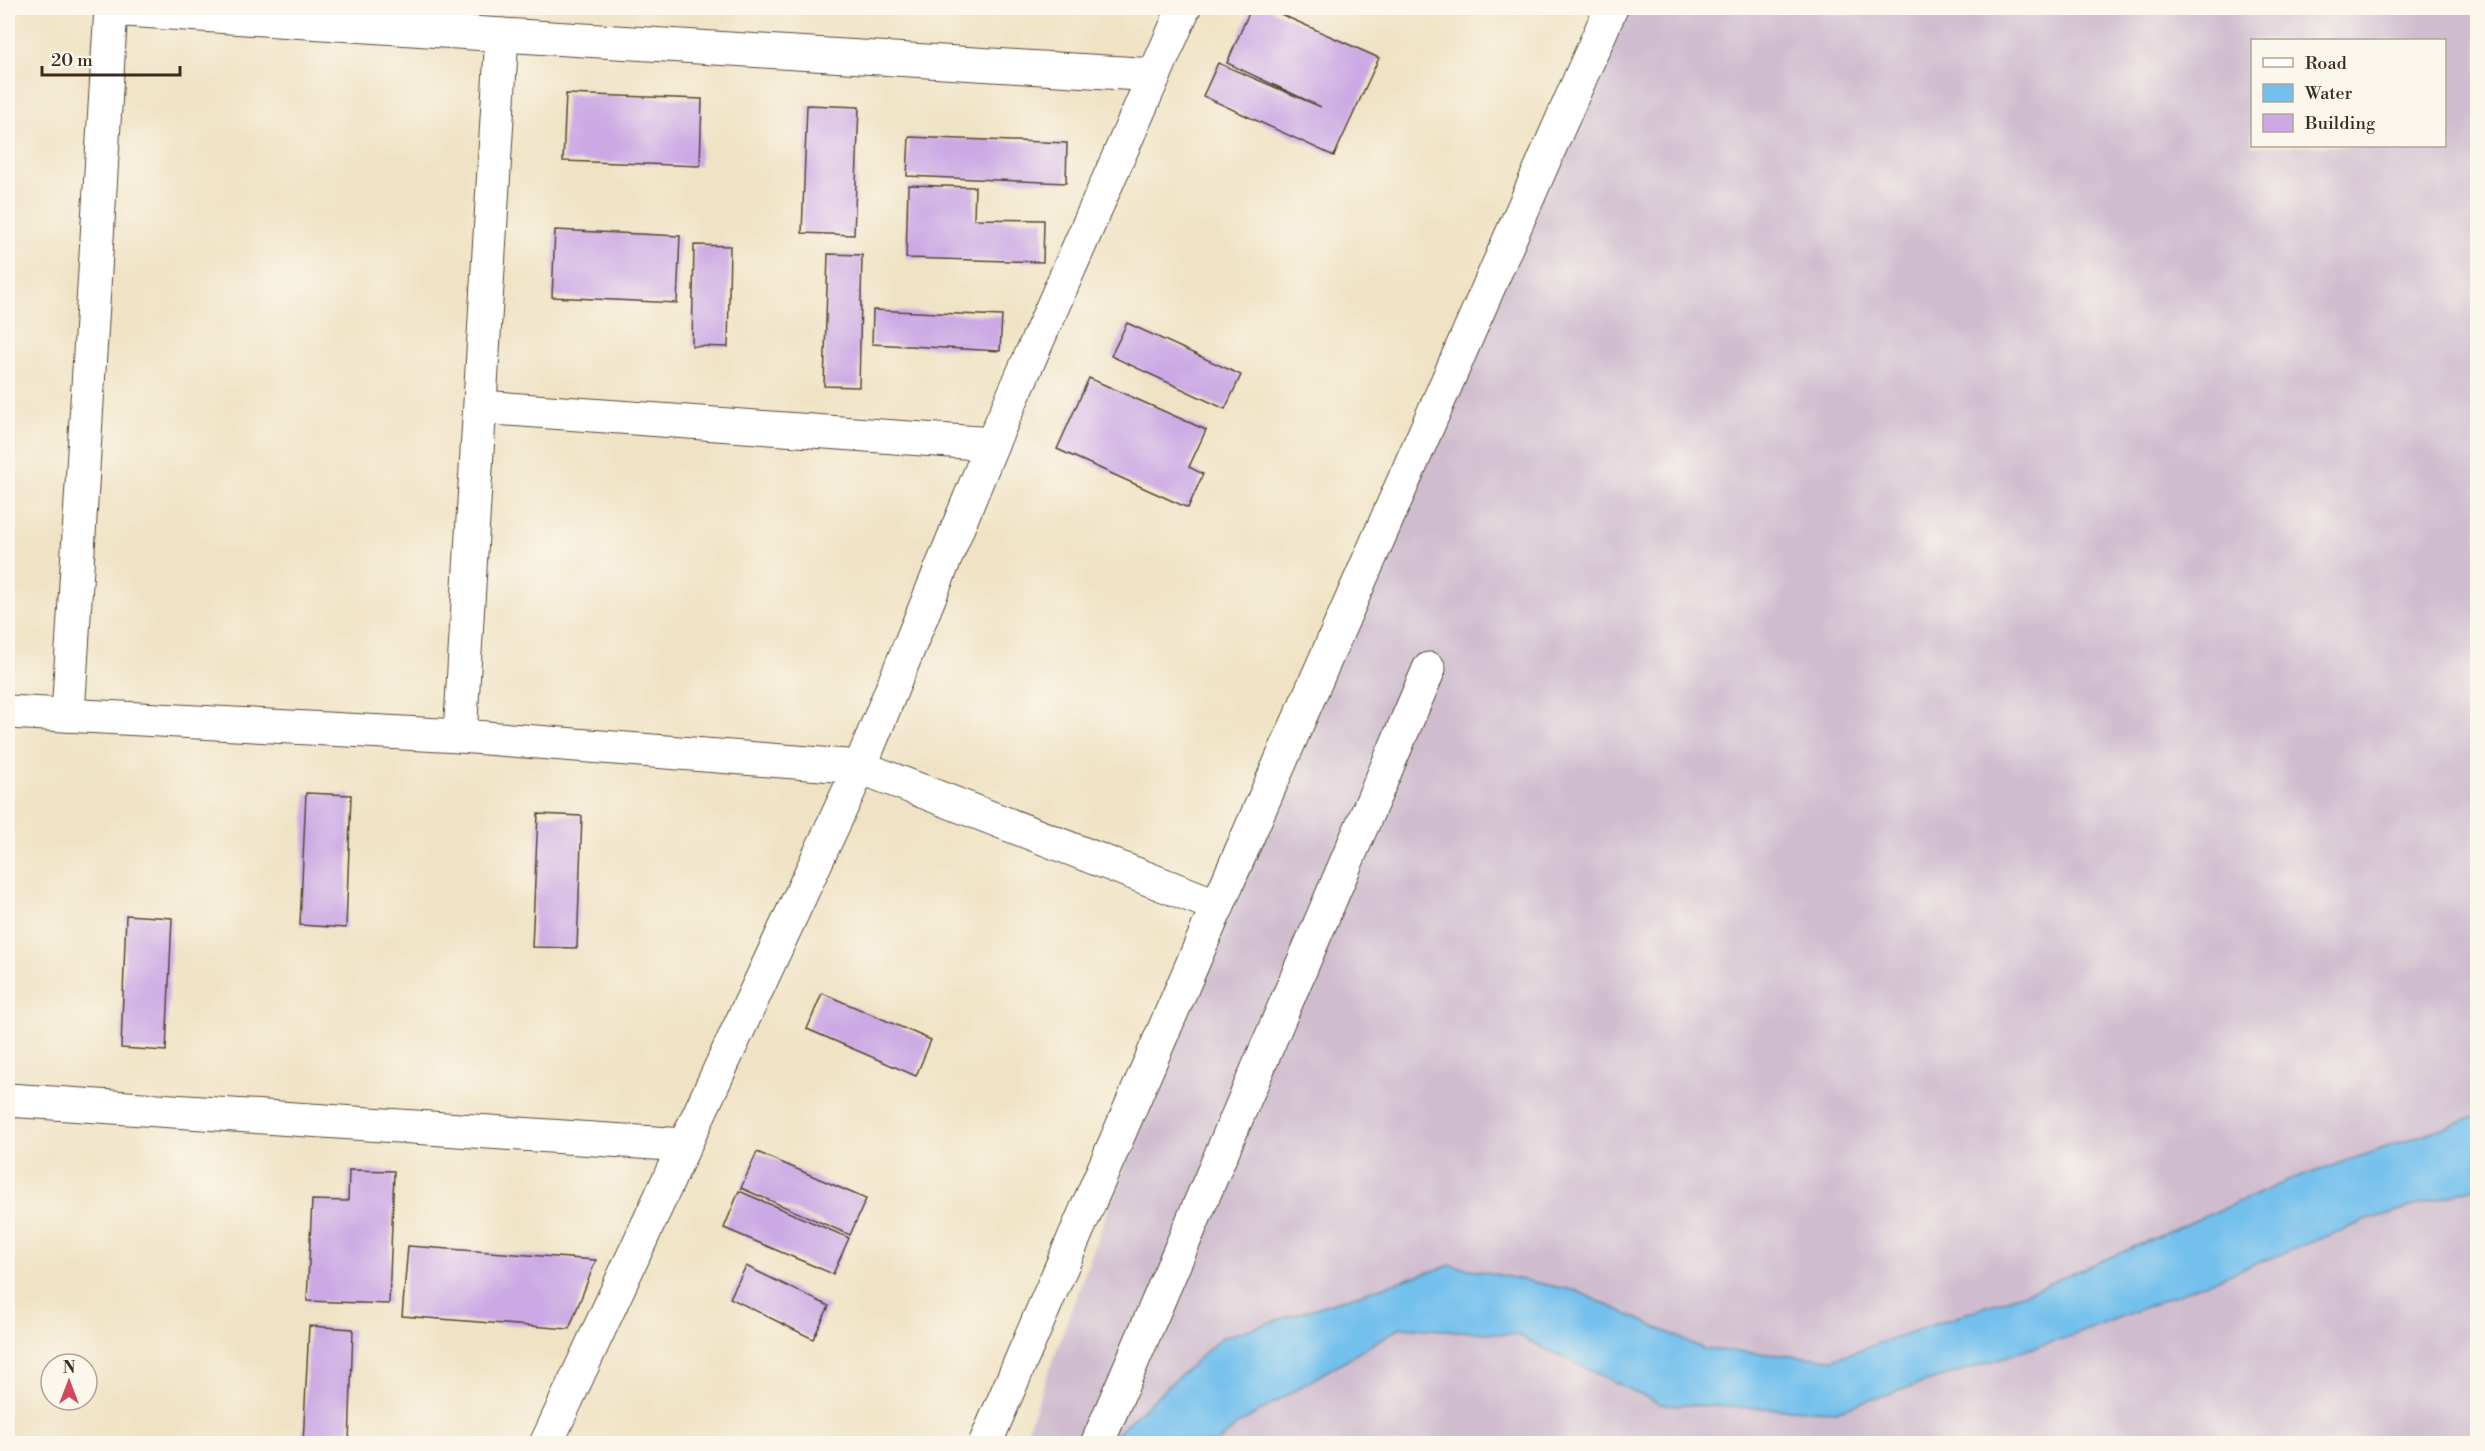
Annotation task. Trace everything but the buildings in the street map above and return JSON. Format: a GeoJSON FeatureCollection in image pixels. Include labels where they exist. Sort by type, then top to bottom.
{"type":"FeatureCollection","features":[{"type":"Feature","properties":{"kind":"street"},"geometry":{"type":"LineString","coordinates":[[68,715],[111,8],[502,35],[1155,75]]}},
{"type":"Feature","properties":{"kind":"street"},"geometry":{"type":"LineString","coordinates":[[546,1443],[860,766],[992,444],[1184,8]]}},
{"type":"Feature","properties":{"kind":"street"},"geometry":{"type":"LineString","coordinates":[[985,1443],[1611,8]]}},
{"type":"Feature","properties":{"kind":"street"},"geometry":{"type":"LineString","coordinates":[[460,736],[502,35]]}},
{"type":"Feature","properties":{"kind":"street"},"geometry":{"type":"LineString","coordinates":[[481,407],[992,444]]}},
{"type":"Feature","properties":{"kind":"street"},"geometry":{"type":"LineString","coordinates":[[1097,1443],[1429,669]]}},
{"type":"Feature","properties":{"kind":"street"},"geometry":{"type":"LineString","coordinates":[[8,712],[460,736],[860,766],[1218,906]]}},
{"type":"Feature","properties":{"kind":"street"},"geometry":{"type":"LineString","coordinates":[[8,1100],[684,1145]]}},
{"type":"Feature","properties":{"kind":"shaded area"},"geometry":{"type":"Polygon","coordinates":[[[1611,8],[2477,8],[2477,1443],[1022,1444],[1233,870],[1611,8]]]}},
{"type":"Feature","properties":{"kind":"water"},"geometry":{"type":"Polygon","coordinates":[[[2477,1116],[2477,1187],[2368,1220],[2074,1335],[1835,1411],[1660,1404],[1517,1335],[1401,1327],[1237,1425],[1217,1443],[1105,1444],[1221,1338],[1451,1265],[1577,1291],[1704,1349],[1833,1359],[2036,1289],[2285,1182],[2477,1116]]]}}]}
